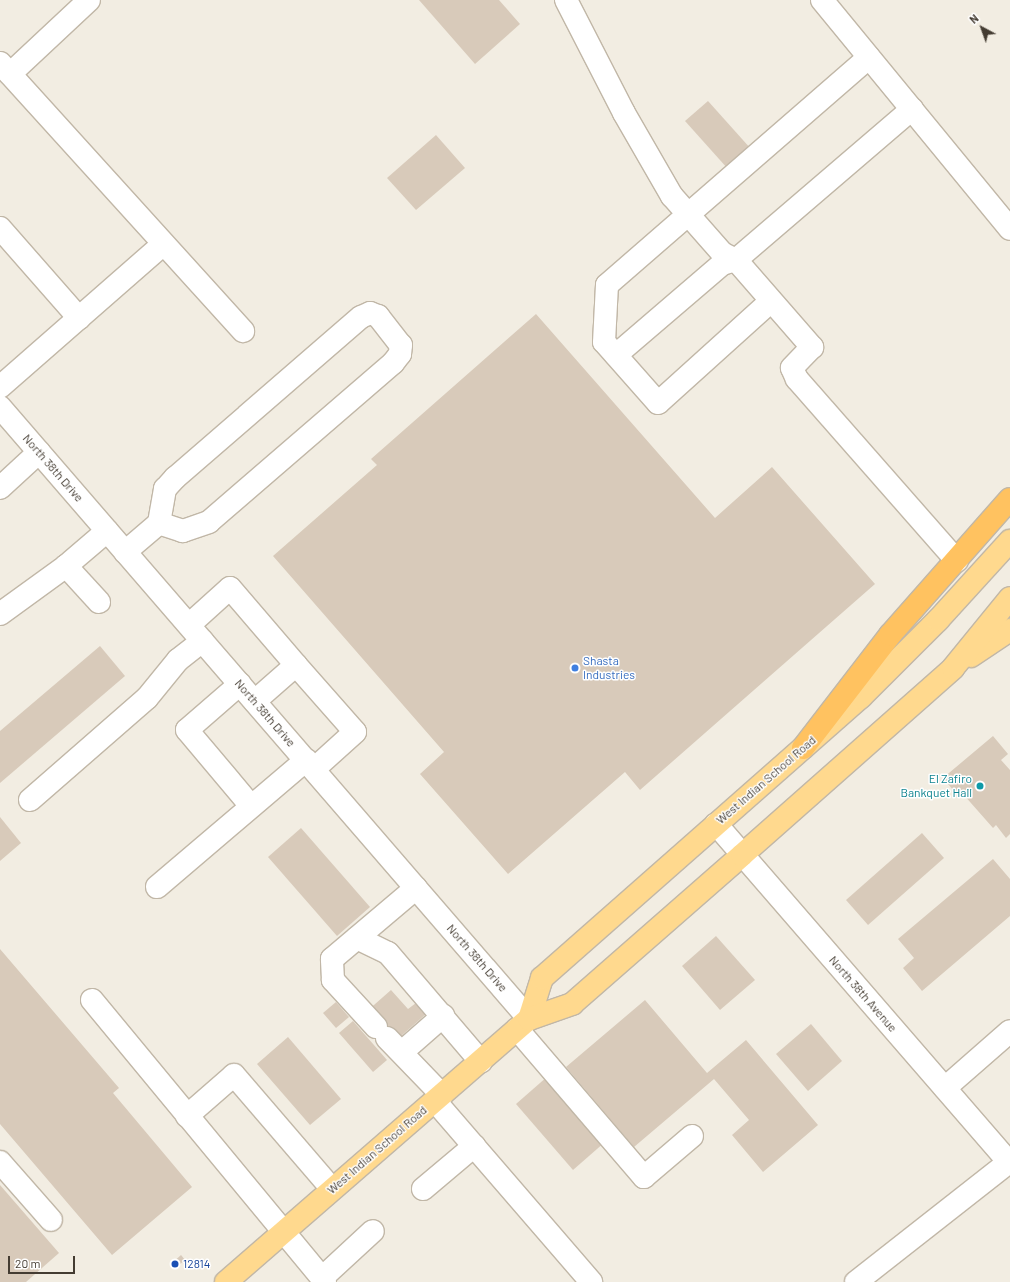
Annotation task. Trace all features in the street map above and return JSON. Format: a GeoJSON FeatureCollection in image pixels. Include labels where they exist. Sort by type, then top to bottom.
{"type":"FeatureCollection","features":[{"type":"Feature","properties":{"kind":"highway"},"geometry":{"type":"LineString","coordinates":[[803,748],[890,635],[957,561],[1010,499]]}},
{"type":"Feature","properties":{"kind":"main road","name":"West Indian School Road"},"geometry":{"type":"LineString","coordinates":[[523,1024],[542,978],[860,697],[938,620],[1010,541]]}},
{"type":"Feature","properties":{"kind":"main road","name":"West Indian School Road"},"geometry":{"type":"LineString","coordinates":[[226,1282],[523,1024],[572,1004],[953,668],[1010,598]]}},
{"type":"Feature","properties":{"kind":"main road"},"geometry":{"type":"LineString","coordinates":[[953,668],[1010,630]]}},
{"type":"Feature","properties":{"kind":"street"},"geometry":{"type":"LineString","coordinates":[[90,0],[5,68],[162,245],[243,331]]}},
{"type":"Feature","properties":{"kind":"street"},"geometry":{"type":"LineString","coordinates":[[566,0],[624,113],[672,196],[722,252],[736,260],[812,347],[792,368],[797,378],[957,561]]}},
{"type":"Feature","properties":{"kind":"street"},"geometry":{"type":"LineString","coordinates":[[822,0],[1010,229]]}},
{"type":"Feature","properties":{"kind":"street"},"geometry":{"type":"LineString","coordinates":[[771,301],[658,403],[610,349],[607,285],[869,58]]}},
{"type":"Feature","properties":{"kind":"street"},"geometry":{"type":"LineString","coordinates":[[610,349],[722,264],[736,260],[912,110]]}},
{"type":"Feature","properties":{"kind":"street"},"geometry":{"type":"LineString","coordinates":[[0,228],[79,318]]}},
{"type":"Feature","properties":{"kind":"street"},"geometry":{"type":"LineString","coordinates":[[0,387],[162,245]]}},
{"type":"Feature","properties":{"kind":"street"},"geometry":{"type":"LineString","coordinates":[[125,552],[159,523],[165,490],[175,478],[361,317],[370,313],[378,316],[401,345],[400,354],[393,363],[210,522],[183,531],[159,523]]}},
{"type":"Feature","properties":{"kind":"street","name":"North 38th Drive"},"geometry":{"type":"LineString","coordinates":[[0,407],[416,888],[644,1177],[692,1136]]}},
{"type":"Feature","properties":{"kind":"street"},"geometry":{"type":"LineString","coordinates":[[0,488],[39,452]]}},
{"type":"Feature","properties":{"kind":"street"},"geometry":{"type":"LineString","coordinates":[[0,614],[66,566],[107,531]]}},
{"type":"Feature","properties":{"kind":"street"},"geometry":{"type":"LineString","coordinates":[[66,566],[98,602]]}},
{"type":"Feature","properties":{"kind":"street"},"geometry":{"type":"LineString","coordinates":[[30,800],[147,698],[178,660],[196,633],[230,588],[355,732],[251,806],[157,887]]}},
{"type":"Feature","properties":{"kind":"street"},"geometry":{"type":"LineString","coordinates":[[255,701],[296,664]]}},
{"type":"Feature","properties":{"kind":"street"},"geometry":{"type":"LineString","coordinates":[[240,684],[188,730],[251,806]]}},
{"type":"Feature","properties":{"kind":"street","name":"North 38th Avenue"},"geometry":{"type":"LineString","coordinates":[[716,824],[1010,1163]]}},
{"type":"Feature","properties":{"kind":"street"},"geometry":{"type":"LineString","coordinates":[[416,888],[332,959],[333,980],[389,1039],[438,1098],[474,1146],[591,1282]]}},
{"type":"Feature","properties":{"kind":"street"},"geometry":{"type":"LineString","coordinates":[[357,938],[388,953],[444,1016],[481,1062]]}},
{"type":"Feature","properties":{"kind":"street"},"geometry":{"type":"LineString","coordinates":[[92,1000],[282,1233],[323,1280],[373,1231]]}},
{"type":"Feature","properties":{"kind":"street"},"geometry":{"type":"LineString","coordinates":[[389,1039],[444,1016]]}},
{"type":"Feature","properties":{"kind":"street"},"geometry":{"type":"LineString","coordinates":[[945,1088],[1010,1031]]}},
{"type":"Feature","properties":{"kind":"street"},"geometry":{"type":"LineString","coordinates":[[187,1116],[234,1075],[332,1189]]}},
{"type":"Feature","properties":{"kind":"street"},"geometry":{"type":"LineString","coordinates":[[423,1189],[474,1146]]}},
{"type":"Feature","properties":{"kind":"street"},"geometry":{"type":"LineString","coordinates":[[0,1162],[51,1220]]}},
{"type":"Feature","properties":{"kind":"street"},"geometry":{"type":"LineString","coordinates":[[856,1282],[1010,1163]]}},
{"type":"Feature","properties":{"kind":"building"},"geometry":{"type":"Polygon","coordinates":[[[419,0],[499,0],[520,24],[475,64],[419,0]]]}},
{"type":"Feature","properties":{"kind":"building"},"geometry":{"type":"Polygon","coordinates":[[[708,101],[751,149],[728,169],[685,121],[708,101]]]}},
{"type":"Feature","properties":{"kind":"building"},"geometry":{"type":"Polygon","coordinates":[[[436,135],[465,168],[416,210],[387,178],[436,135]]]}},
{"type":"Feature","properties":{"kind":"building","name":"Shasta Industries"},"geometry":{"type":"Polygon","coordinates":[[[536,314],[715,518],[772,467],[875,584],[640,790],[625,772],[508,874],[420,774],[444,752],[273,556],[377,465],[371,459],[536,314]]]}},
{"type":"Feature","properties":{"kind":"building"},"geometry":{"type":"Polygon","coordinates":[[[100,646],[125,676],[0,783],[0,731],[100,646]]]}},
{"type":"Feature","properties":{"kind":"building","name":"El Zafiro Bankquet Hall"},"geometry":{"type":"Polygon","coordinates":[[[993,736],[1008,754],[1001,760],[1010,770],[1010,834],[1006,838],[996,825],[993,828],[963,794],[959,797],[943,778],[993,736]]]}},
{"type":"Feature","properties":{"kind":"building"},"geometry":{"type":"Polygon","coordinates":[[[0,817],[21,843],[0,861],[0,817]]]}},
{"type":"Feature","properties":{"kind":"building"},"geometry":{"type":"Polygon","coordinates":[[[301,828],[370,907],[337,936],[268,857],[301,828]]]}},
{"type":"Feature","properties":{"kind":"building"},"geometry":{"type":"Polygon","coordinates":[[[922,833],[944,858],[868,925],[846,900],[922,833]]]}},
{"type":"Feature","properties":{"kind":"building"},"geometry":{"type":"Polygon","coordinates":[[[993,859],[1010,879],[1010,916],[922,991],[903,968],[914,958],[898,939],[993,859]]]}},
{"type":"Feature","properties":{"kind":"building"},"geometry":{"type":"Polygon","coordinates":[[[716,936],[755,980],[720,1010],[682,966],[716,936]]]}},
{"type":"Feature","properties":{"kind":"building"},"geometry":{"type":"Polygon","coordinates":[[[0,949],[119,1088],[113,1093],[192,1187],[112,1255],[0,1124],[0,949]]]}},
{"type":"Feature","properties":{"kind":"building"},"geometry":{"type":"Polygon","coordinates":[[[391,990],[408,1009],[416,1003],[426,1014],[393,1043],[366,1012],[391,990]]]}},
{"type":"Feature","properties":{"kind":"building"},"geometry":{"type":"Polygon","coordinates":[[[645,1000],[707,1073],[746,1040],[818,1125],[763,1172],[732,1135],[749,1120],[714,1079],[634,1147],[566,1067],[645,1000]]]}},
{"type":"Feature","properties":{"kind":"building"},"geometry":{"type":"Polygon","coordinates":[[[336,1002],[349,1017],[336,1028],[323,1013],[336,1002]]]}},
{"type":"Feature","properties":{"kind":"building"},"geometry":{"type":"Polygon","coordinates":[[[353,1021],[387,1060],[373,1072],[339,1033],[353,1021]]]}},
{"type":"Feature","properties":{"kind":"building"},"geometry":{"type":"Polygon","coordinates":[[[811,1024],[842,1061],[808,1091],[776,1054],[811,1024]]]}},
{"type":"Feature","properties":{"kind":"building"},"geometry":{"type":"Polygon","coordinates":[[[288,1037],[341,1099],[310,1125],[257,1064],[288,1037]]]}},
{"type":"Feature","properties":{"kind":"building"},"geometry":{"type":"Polygon","coordinates":[[[548,1076],[605,1142],[573,1170],[516,1104],[548,1076]]]}},
{"type":"Feature","properties":{"kind":"building"},"geometry":{"type":"Polygon","coordinates":[[[0,1185],[59,1253],[26,1282],[0,1282],[0,1185]]]}},
{"type":"Feature","properties":{"kind":"building"},"geometry":{"type":"Polygon","coordinates":[[[181,1255],[185,1260],[177,1267],[170,1265],[181,1255]]]}},
{"type":"Feature","properties":{"kind":"place","name":"Shasta Industries"},"geometry":{"type":"Point","coordinates":[575,668]}},
{"type":"Feature","properties":{"kind":"place","name":"El Zafiro Bankquet Hall"},"geometry":{"type":"Point","coordinates":[980,786]}},
{"type":"Feature","properties":{"kind":"place","name":"12814"},"geometry":{"type":"Point","coordinates":[175,1264]}}]}
